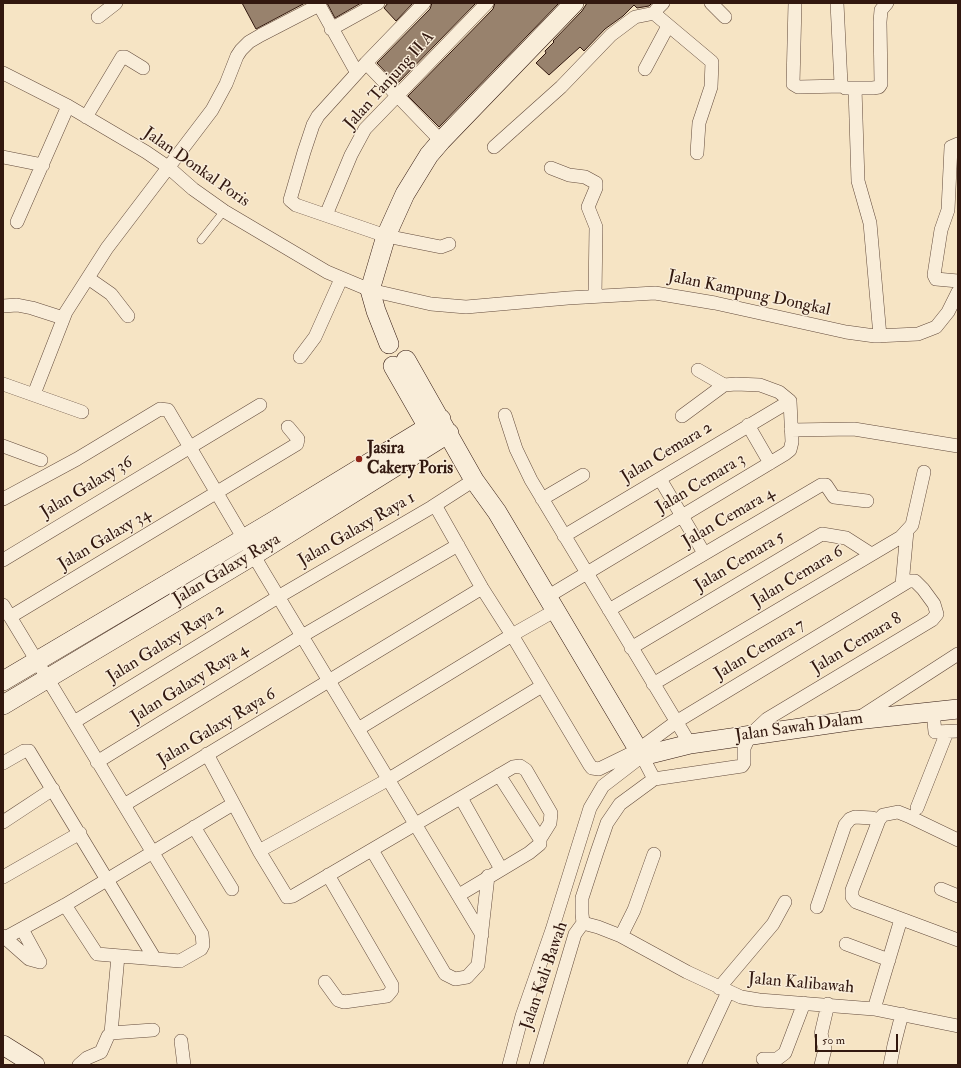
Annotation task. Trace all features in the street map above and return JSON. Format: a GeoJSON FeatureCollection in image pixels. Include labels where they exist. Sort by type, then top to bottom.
{"type":"FeatureCollection","features":[{"type":"Feature","properties":{"kind":"street"},"geometry":{"type":"LineString","coordinates":[[98,18],[116,3]]}},
{"type":"Feature","properties":{"kind":"street","name":"Jalan Tanjung II A"},"geometry":{"type":"LineString","coordinates":[[326,215],[360,137],[396,96],[487,3]]}},
{"type":"Feature","properties":{"kind":"street"},"geometry":{"type":"LineString","coordinates":[[574,3],[440,141],[415,175],[386,236],[370,290],[376,311],[389,344],[401,344],[406,349],[400,363],[438,430],[459,454],[474,480],[497,512],[549,608],[646,763]]}},
{"type":"Feature","properties":{"kind":"street"},"geometry":{"type":"LineString","coordinates":[[711,3],[725,18]]}},
{"type":"Feature","properties":{"kind":"street"},"geometry":{"type":"LineString","coordinates":[[795,3],[793,84],[798,86],[876,88],[881,84],[880,22],[881,10],[885,3]]}},
{"type":"Feature","properties":{"kind":"street"},"geometry":{"type":"LineString","coordinates":[[837,3],[840,75],[849,87],[858,181],[870,223],[880,336]]}},
{"type":"Feature","properties":{"kind":"street"},"geometry":{"type":"LineString","coordinates":[[34,394],[63,318],[107,248],[212,110],[226,84],[237,56],[249,42],[318,4],[331,29],[361,68],[396,96],[440,141]]}},
{"type":"Feature","properties":{"kind":"street"},"geometry":{"type":"LineString","coordinates":[[331,29],[372,5]]}},
{"type":"Feature","properties":{"kind":"street"},"geometry":{"type":"LineString","coordinates":[[420,5],[318,116],[313,125],[290,200],[296,205],[386,236],[440,247],[449,244]]}},
{"type":"Feature","properties":{"kind":"street"},"geometry":{"type":"LineString","coordinates":[[494,147],[561,86],[611,35],[635,16],[659,8],[668,26],[712,62],[711,88],[699,123],[697,153]]}},
{"type":"Feature","properties":{"kind":"street"},"geometry":{"type":"LineString","coordinates":[[645,69],[668,26]]}},
{"type":"Feature","properties":{"kind":"street"},"geometry":{"type":"LineString","coordinates":[[86,117],[122,57],[125,57],[143,68]]}},
{"type":"Feature","properties":{"kind":"street","name":"Jalan Donkal Poris"},"geometry":{"type":"LineString","coordinates":[[3,73],[68,106],[168,167],[193,189],[224,211],[279,245],[341,279],[370,290]]}},
{"type":"Feature","properties":{"kind":"street"},"geometry":{"type":"LineString","coordinates":[[17,222],[68,106]]}},
{"type":"Feature","properties":{"kind":"street"},"geometry":{"type":"LineString","coordinates":[[958,144],[951,147],[948,210],[941,230],[934,275],[936,279],[958,282]]}},
{"type":"Feature","properties":{"kind":"street"},"geometry":{"type":"LineString","coordinates":[[3,157],[43,165]]}},
{"type":"Feature","properties":{"kind":"street"},"geometry":{"type":"LineString","coordinates":[[551,168],[569,175],[585,177],[596,183],[596,188],[588,207],[596,227],[595,296]]}},
{"type":"Feature","properties":{"kind":"street"},"geometry":{"type":"LineString","coordinates":[[88,278],[111,294],[128,316]]}},
{"type":"Feature","properties":{"kind":"street"},"geometry":{"type":"LineString","coordinates":[[300,357],[315,337],[341,279]]}},
{"type":"Feature","properties":{"kind":"street","name":"Jalan Kampung Dongkal"},"geometry":{"type":"LineString","coordinates":[[370,290],[431,304],[466,307],[595,296],[655,293],[715,303],[846,332],[880,336],[918,334],[936,327],[948,312],[958,292]]}},
{"type":"Feature","properties":{"kind":"street"},"geometry":{"type":"LineString","coordinates":[[3,306],[17,305],[32,308],[63,318]]}},
{"type":"Feature","properties":{"kind":"street"},"geometry":{"type":"LineString","coordinates":[[698,370],[724,385]]}},
{"type":"Feature","properties":{"kind":"street"},"geometry":{"type":"LineString","coordinates":[[3,384],[82,412]]}},
{"type":"Feature","properties":{"kind":"street"},"geometry":{"type":"LineString","coordinates":[[682,416],[724,385],[760,385],[779,392],[790,401]]}},
{"type":"Feature","properties":{"kind":"street","name":"Jalan Cemara 2"},"geometry":{"type":"LineString","coordinates":[[564,536],[790,401]]}},
{"type":"Feature","properties":{"kind":"street","name":"Jalan Cemara 3"},"geometry":{"type":"LineString","coordinates":[[358,729],[512,635],[549,608],[587,572],[790,450],[790,401]]}},
{"type":"Feature","properties":{"kind":"street","name":"Jalan Galaxy 36"},"geometry":{"type":"LineString","coordinates":[[3,560],[260,404]]}},
{"type":"Feature","properties":{"kind":"street"},"geometry":{"type":"LineString","coordinates":[[3,499],[77,459],[160,409],[168,410],[278,597],[416,823],[482,935]]}},
{"type":"Feature","properties":{"kind":"street"},"geometry":{"type":"LineString","coordinates":[[505,415],[516,449],[542,499],[690,744]]}},
{"type":"Feature","properties":{"kind":"street"},"geometry":{"type":"LineString","coordinates":[[748,425],[770,463]]}},
{"type":"Feature","properties":{"kind":"street","name":"Jalan Galaxy 34"},"geometry":{"type":"LineString","coordinates":[[10,618],[297,444],[298,439],[288,427]]}},
{"type":"Feature","properties":{"kind":"street"},"geometry":{"type":"LineString","coordinates":[[791,430],[854,429],[958,446]]}},
{"type":"Feature","properties":{"kind":"street","name":"Jalan Galaxy Raya"},"geometry":{"type":"LineString","coordinates":[[3,681],[244,539],[438,430]]}},
{"type":"Feature","properties":{"kind":"street","name":"Jalan Galaxy Raya"},"geometry":{"type":"LineString","coordinates":[[3,705],[254,555],[438,430]]}},
{"type":"Feature","properties":{"kind":"street"},"geometry":{"type":"LineString","coordinates":[[3,446],[41,460]]}},
{"type":"Feature","properties":{"kind":"street"},"geometry":{"type":"LineString","coordinates":[[902,585],[907,531],[912,525],[924,472]]}},
{"type":"Feature","properties":{"kind":"street"},"geometry":{"type":"LineString","coordinates":[[542,499],[583,475]]}},
{"type":"Feature","properties":{"kind":"street"},"geometry":{"type":"LineString","coordinates":[[660,479],[704,553]]}},
{"type":"Feature","properties":{"kind":"street","name":"Jalan Galaxy Raya 1"},"geometry":{"type":"LineString","coordinates":[[278,597],[435,505],[474,480]]}},
{"type":"Feature","properties":{"kind":"street","name":"Jalan Cemara 4"},"geometry":{"type":"LineString","coordinates":[[609,610],[821,485],[826,485],[834,497],[867,501]]}},
{"type":"Feature","properties":{"kind":"street"},"geometry":{"type":"LineString","coordinates":[[435,505],[482,588],[592,768],[598,769],[646,763],[700,771],[739,767],[744,763],[747,741]]}},
{"type":"Feature","properties":{"kind":"street","name":"Jalan Cemara 6"},"geometry":{"type":"LineString","coordinates":[[653,684],[907,531]]}},
{"type":"Feature","properties":{"kind":"street","name":"Jalan Cemara 5"},"geometry":{"type":"LineString","coordinates":[[631,648],[822,534],[846,538],[871,554]]}},
{"type":"Feature","properties":{"kind":"street","name":"Jalan Galaxy Raya 4"},"geometry":{"type":"LineString","coordinates":[[97,762],[302,636],[458,545]]}},
{"type":"Feature","properties":{"kind":"street","name":"Jalan Cemara 8"},"geometry":{"type":"LineString","coordinates":[[747,741],[767,719],[936,617],[937,614],[934,604],[923,589],[912,580],[902,585]]}},
{"type":"Feature","properties":{"kind":"street","name":"Jalan Cemara 7"},"geometry":{"type":"LineString","coordinates":[[646,763],[676,722],[902,585]]}},
{"type":"Feature","properties":{"kind":"street","name":"Jalan Galaxy Raya 6"},"geometry":{"type":"LineString","coordinates":[[124,805],[482,588]]}},
{"type":"Feature","properties":{"kind":"street","name":"Jalan Galaxy Raya 2"},"geometry":{"type":"LineString","coordinates":[[74,722],[278,597]]}},
{"type":"Feature","properties":{"kind":"street"},"geometry":{"type":"LineString","coordinates":[[3,605],[202,934],[203,940],[201,949],[183,960],[118,956],[95,952],[65,905]]}},
{"type":"Feature","properties":{"kind":"street"},"geometry":{"type":"LineString","coordinates":[[856,720],[958,654]]}},
{"type":"Feature","properties":{"kind":"street"},"geometry":{"type":"LineString","coordinates":[[259,851],[389,779],[542,686]]}},
{"type":"Feature","properties":{"kind":"street","name":"Jalan Sawah Dalam"},"geometry":{"type":"LineString","coordinates":[[646,763],[690,744],[747,741],[856,720],[933,719],[958,709]]}},
{"type":"Feature","properties":{"kind":"street"},"geometry":{"type":"LineString","coordinates":[[917,808],[953,732],[937,733],[933,719]]}},
{"type":"Feature","properties":{"kind":"street"},"geometry":{"type":"LineString","coordinates":[[3,763],[24,751],[29,751],[155,959]]}},
{"type":"Feature","properties":{"kind":"street"},"geometry":{"type":"LineString","coordinates":[[207,754],[259,851],[288,897],[293,896],[513,767],[520,766],[526,770],[551,813],[550,823],[540,839],[540,844],[536,849],[488,876],[459,895]]}},
{"type":"Feature","properties":{"kind":"street"},"geometry":{"type":"LineString","coordinates":[[509,1065],[522,1016],[552,930],[590,808],[603,786],[646,763]]}},
{"type":"Feature","properties":{"kind":"street","name":"Jalan Kali Bawah"},"geometry":{"type":"LineString","coordinates":[[536,1065],[575,934],[583,923],[582,898],[607,824],[646,763]]}},
{"type":"Feature","properties":{"kind":"street"},"geometry":{"type":"LineString","coordinates":[[499,775],[540,839]]}},
{"type":"Feature","properties":{"kind":"street"},"geometry":{"type":"LineString","coordinates":[[3,822],[53,789]]}},
{"type":"Feature","properties":{"kind":"street"},"geometry":{"type":"LineString","coordinates":[[461,798],[501,869]]}},
{"type":"Feature","properties":{"kind":"street"},"geometry":{"type":"LineString","coordinates":[[22,929],[40,962],[29,959],[4,937],[22,929],[65,905],[233,804]]}},
{"type":"Feature","properties":{"kind":"street"},"geometry":{"type":"LineString","coordinates":[[958,840],[898,812],[883,815],[879,820],[852,890],[852,897],[856,902],[958,940]]}},
{"type":"Feature","properties":{"kind":"street"},"geometry":{"type":"LineString","coordinates":[[817,908],[845,825],[850,819],[855,817],[879,820]]}},
{"type":"Feature","properties":{"kind":"street"},"geometry":{"type":"LineString","coordinates":[[194,827],[232,889]]}},
{"type":"Feature","properties":{"kind":"street"},"geometry":{"type":"LineString","coordinates":[[3,878],[80,833]]}},
{"type":"Feature","properties":{"kind":"street"},"geometry":{"type":"LineString","coordinates":[[372,850],[445,974],[450,978],[461,979],[467,977],[476,969],[482,935],[488,876]]}},
{"type":"Feature","properties":{"kind":"street"},"geometry":{"type":"LineString","coordinates":[[621,936],[634,910],[654,854]]}},
{"type":"Feature","properties":{"kind":"street"},"geometry":{"type":"LineString","coordinates":[[326,982],[338,1000],[344,1002],[387,996],[392,990],[392,985],[328,875]]}},
{"type":"Feature","properties":{"kind":"street"},"geometry":{"type":"LineString","coordinates":[[941,889],[958,896]]}},
{"type":"Feature","properties":{"kind":"street"},"geometry":{"type":"LineString","coordinates":[[694,1065],[723,990],[773,924],[785,902]]}},
{"type":"Feature","properties":{"kind":"street"},"geometry":{"type":"LineString","coordinates":[[874,1009],[902,918]]}},
{"type":"Feature","properties":{"kind":"street","name":"Jalan Kalibawah"},"geometry":{"type":"LineString","coordinates":[[583,923],[621,936],[723,990],[759,1000],[828,1004],[874,1009],[958,1026]]}},
{"type":"Feature","properties":{"kind":"street"},"geometry":{"type":"LineString","coordinates":[[846,944],[889,960]]}},
{"type":"Feature","properties":{"kind":"street"},"geometry":{"type":"LineString","coordinates":[[79,1065],[87,1058],[101,1052],[108,1036],[111,1033],[118,956]]}},
{"type":"Feature","properties":{"kind":"street"},"geometry":{"type":"LineString","coordinates":[[763,1060],[777,1059],[785,1053],[804,1003]]}},
{"type":"Feature","properties":{"kind":"street"},"geometry":{"type":"LineString","coordinates":[[821,1065],[825,1049],[821,1034],[828,1004]]}},
{"type":"Feature","properties":{"kind":"street"},"geometry":{"type":"LineString","coordinates":[[890,1065],[902,1014]]}},
{"type":"Feature","properties":{"kind":"street"},"geometry":{"type":"LineString","coordinates":[[111,1033],[153,1030]]}},
{"type":"Feature","properties":{"kind":"street"},"geometry":{"type":"LineString","coordinates":[[181,1041],[184,1065]]}},
{"type":"Feature","properties":{"kind":"street"},"geometry":{"type":"LineString","coordinates":[[3,1045],[35,1065]]}},
{"type":"Feature","properties":{"kind":"lane"},"geometry":{"type":"LineString","coordinates":[[201,240],[224,211]]}},
{"type":"Feature","properties":{"kind":"building"},"geometry":{"type":"Polygon","coordinates":[[[242,3],[305,3],[256,29],[242,3]]]}},
{"type":"Feature","properties":{"kind":"building"},"geometry":{"type":"Polygon","coordinates":[[[327,3],[361,3],[335,18],[327,3]]]}},
{"type":"Feature","properties":{"kind":"building"},"geometry":{"type":"Polygon","coordinates":[[[388,3],[413,3],[396,21],[384,8],[388,3]]]}},
{"type":"Feature","properties":{"kind":"building"},"geometry":{"type":"Polygon","coordinates":[[[432,3],[476,3],[397,84],[377,63],[430,9],[432,3]]]}},
{"type":"Feature","properties":{"kind":"building"},"geometry":{"type":"Polygon","coordinates":[[[495,3],[559,3],[439,127],[408,96],[493,9],[495,3]]]}},
{"type":"Feature","properties":{"kind":"building"},"geometry":{"type":"Polygon","coordinates":[[[587,3],[652,3],[649,6],[637,8],[634,5],[623,16],[605,29],[584,51],[580,47],[549,75],[536,63],[546,53],[545,51],[554,42],[553,41],[582,11],[587,3]]]}},
{"type":"Feature","properties":{"kind":"place","name":"Jasira Cakery Poris"},"geometry":{"type":"Point","coordinates":[359,459]}}]}
